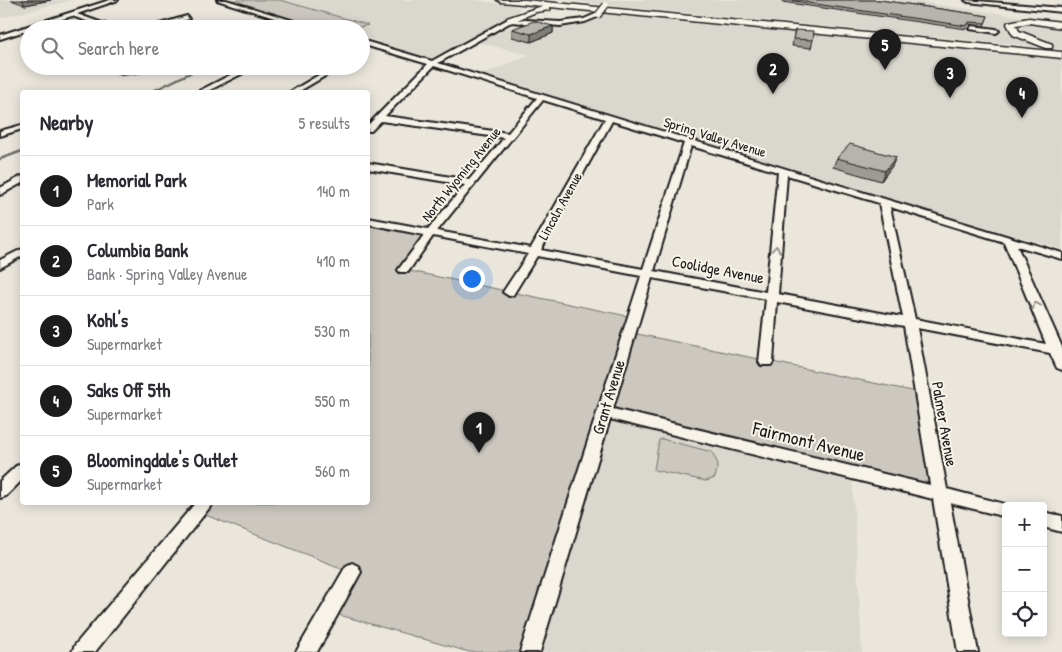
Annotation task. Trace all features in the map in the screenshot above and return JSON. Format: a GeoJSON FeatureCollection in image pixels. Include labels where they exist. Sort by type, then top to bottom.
{"type":"FeatureCollection","features":[{"type":"Feature","properties":{"kind":"highway"},"geometry":{"type":"LineString","coordinates":[[492,0],[522,7],[521,12],[510,20]]}},
{"type":"Feature","properties":{"kind":"highway"},"geometry":{"type":"LineString","coordinates":[[501,0],[1062,52]]}},
{"type":"Feature","properties":{"kind":"highway"},"geometry":{"type":"LineString","coordinates":[[530,0],[1062,52]]}},
{"type":"Feature","properties":{"kind":"highway"},"geometry":{"type":"LineString","coordinates":[[561,0],[576,6]]}},
{"type":"Feature","properties":{"kind":"highway"},"geometry":{"type":"LineString","coordinates":[[510,20],[543,8],[576,6]]}},
{"type":"Feature","properties":{"kind":"highway"},"geometry":{"type":"LineString","coordinates":[[527,13],[528,18],[539,24]]}},
{"type":"Feature","properties":{"kind":"highway"},"geometry":{"type":"LineString","coordinates":[[1062,24],[1017,21],[1011,24],[1016,33],[1062,52]]}},
{"type":"Feature","properties":{"kind":"highway"},"geometry":{"type":"LineString","coordinates":[[977,43],[1009,41],[1016,37],[1016,33]]}},
{"type":"Feature","properties":{"kind":"street"},"geometry":{"type":"LineString","coordinates":[[52,20],[115,0]]}},
{"type":"Feature","properties":{"kind":"street"},"geometry":{"type":"LineString","coordinates":[[220,0],[287,20]]}},
{"type":"Feature","properties":{"kind":"street"},"geometry":{"type":"LineString","coordinates":[[494,29],[513,24],[568,24],[598,15],[610,0]]}},
{"type":"Feature","properties":{"kind":"street"},"geometry":{"type":"LineString","coordinates":[[968,0],[1062,10]]}},
{"type":"Feature","properties":{"kind":"street"},"geometry":{"type":"LineString","coordinates":[[72,14],[90,20]]}},
{"type":"Feature","properties":{"kind":"street"},"geometry":{"type":"LineString","coordinates":[[180,20],[187,18]]}},
{"type":"Feature","properties":{"kind":"street"},"geometry":{"type":"LineString","coordinates":[[370,127],[432,64],[510,20],[539,24]]}},
{"type":"Feature","properties":{"kind":"street"},"geometry":{"type":"LineString","coordinates":[[972,28],[996,31]]}},
{"type":"Feature","properties":{"kind":"street"},"geometry":{"type":"LineString","coordinates":[[0,37],[20,30]]}},
{"type":"Feature","properties":{"kind":"street","name":"Spring Valley Avenue"},"geometry":{"type":"LineString","coordinates":[[370,45],[1062,256]]}},
{"type":"Feature","properties":{"kind":"street"},"geometry":{"type":"LineString","coordinates":[[370,48],[374,46]]}},
{"type":"Feature","properties":{"kind":"street"},"geometry":{"type":"LineString","coordinates":[[205,90],[236,75]]}},
{"type":"Feature","properties":{"kind":"street"},"geometry":{"type":"LineString","coordinates":[[297,90],[323,75]]}},
{"type":"Feature","properties":{"kind":"street","name":"North Wyoming Avenue"},"geometry":{"type":"LineString","coordinates":[[404,270],[430,233],[541,98]]}},
{"type":"Feature","properties":{"kind":"street"},"geometry":{"type":"LineString","coordinates":[[378,118],[510,136]]}},
{"type":"Feature","properties":{"kind":"street","name":"Lincoln Avenue"},"geometry":{"type":"LineString","coordinates":[[509,292],[534,252],[609,119]]}},
{"type":"Feature","properties":{"kind":"street"},"geometry":{"type":"LineString","coordinates":[[0,123],[12,130]]}},
{"type":"Feature","properties":{"kind":"street"},"geometry":{"type":"LineString","coordinates":[[0,134],[20,128]]}},
{"type":"Feature","properties":{"kind":"street","name":"Grant Avenue"},"geometry":{"type":"LineString","coordinates":[[530,652],[646,273],[688,143]]}},
{"type":"Feature","properties":{"kind":"street"},"geometry":{"type":"LineString","coordinates":[[370,166],[472,183]]}},
{"type":"Feature","properties":{"kind":"street"},"geometry":{"type":"LineString","coordinates":[[766,362],[783,172]]}},
{"type":"Feature","properties":{"kind":"street"},"geometry":{"type":"LineString","coordinates":[[0,192],[20,180]]}},
{"type":"Feature","properties":{"kind":"street","name":"Palmer Avenue"},"geometry":{"type":"LineString","coordinates":[[884,203],[910,323],[968,652]]}},
{"type":"Feature","properties":{"kind":"street","name":"Coolidge Avenue"},"geometry":{"type":"LineString","coordinates":[[370,221],[1059,351]]}},
{"type":"Feature","properties":{"kind":"street"},"geometry":{"type":"LineString","coordinates":[[1009,240],[1059,351],[1062,365]]}},
{"type":"Feature","properties":{"kind":"street"},"geometry":{"type":"LineString","coordinates":[[0,265],[20,253]]}},
{"type":"Feature","properties":{"kind":"street","name":"Fairmont Avenue"},"geometry":{"type":"LineString","coordinates":[[603,412],[1002,509]]}},
{"type":"Feature","properties":{"kind":"street"},"geometry":{"type":"LineString","coordinates":[[0,492],[20,473]]}},
{"type":"Feature","properties":{"kind":"street"},"geometry":{"type":"LineString","coordinates":[[82,652],[204,505]]}},
{"type":"Feature","properties":{"kind":"street"},"geometry":{"type":"LineString","coordinates":[[1047,520],[1062,524]]}},
{"type":"Feature","properties":{"kind":"street"},"geometry":{"type":"LineString","coordinates":[[306,652],[352,572]]}},
{"type":"Feature","properties":{"kind":"shaded area"},"geometry":{"type":"Polygon","coordinates":[[[0,0],[73,0],[0,18],[0,0]]]}},
{"type":"Feature","properties":{"kind":"shaded area"},"geometry":{"type":"Polygon","coordinates":[[[220,0],[280,0],[350,20],[282,20],[220,0]]]}},
{"type":"Feature","properties":{"kind":"shaded area"},"geometry":{"type":"Polygon","coordinates":[[[280,0],[474,0],[516,6],[520,9],[507,20],[429,59],[370,39],[370,20],[352,20],[280,0]]]}},
{"type":"Feature","properties":{"kind":"shaded area"},"geometry":{"type":"Polygon","coordinates":[[[567,0],[904,0],[1062,22],[1062,49],[623,7],[567,0]]]}},
{"type":"Feature","properties":{"kind":"shaded area"},"geometry":{"type":"Polygon","coordinates":[[[610,12],[1062,57],[1062,249],[816,178],[479,76],[529,55],[477,42],[495,31],[522,25],[555,27],[587,24],[610,12]]]}},
{"type":"Feature","properties":{"kind":"shaded area"},"geometry":{"type":"Polygon","coordinates":[[[370,221],[430,233],[405,270],[632,317],[628,332],[922,393],[940,494],[603,413],[530,652],[469,652],[329,612],[351,572],[198,512],[204,505],[370,505],[370,221]]]}},
{"type":"Feature","properties":{"kind":"shaded area"},"geometry":{"type":"Polygon","coordinates":[[[603,412],[852,473],[862,652],[530,652],[603,412]]]}},
{"type":"Feature","properties":{"kind":"shaded area"},"geometry":{"type":"Polygon","coordinates":[[[662,439],[712,452],[718,464],[715,478],[706,481],[654,470],[659,440],[662,439]]]}},
{"type":"Feature","properties":{"kind":"building"},"geometry":{"type":"Polygon","coordinates":[[[788,0],[880,0],[988,16],[985,23],[969,22],[967,26],[788,0]]]}},
{"type":"Feature","properties":{"kind":"building"},"geometry":{"type":"Polygon","coordinates":[[[534,21],[553,26],[531,34],[512,29],[534,21]]]}},
{"type":"Feature","properties":{"kind":"building"},"geometry":{"type":"Polygon","coordinates":[[[795,30],[814,31],[813,40],[793,39],[795,30]]]}},
{"type":"Feature","properties":{"kind":"building"},"geometry":{"type":"Polygon","coordinates":[[[850,144],[896,157],[885,171],[837,158],[850,144]]]}},
{"type":"Feature","properties":{"kind":"waterway"},"geometry":{"type":"LineString","coordinates":[[155,90],[186,75]]}},
{"type":"Feature","properties":{"kind":"waterway"},"geometry":{"type":"LineString","coordinates":[[0,159],[20,152]]}},
{"type":"Feature","properties":{"kind":"place","name":"Bloomingdale's Outlet"},"geometry":{"type":"Point","coordinates":[885,70]}},
{"type":"Feature","properties":{"kind":"place","name":"Columbia Bank"},"geometry":{"type":"Point","coordinates":[773,94]}},
{"type":"Feature","properties":{"kind":"place","name":"Kohl's"},"geometry":{"type":"Point","coordinates":[950,98]}},
{"type":"Feature","properties":{"kind":"place","name":"Saks Off 5th"},"geometry":{"type":"Point","coordinates":[1022,118]}},
{"type":"Feature","properties":{"kind":"place","name":"Memorial Park"},"geometry":{"type":"Point","coordinates":[479,453]}}]}
